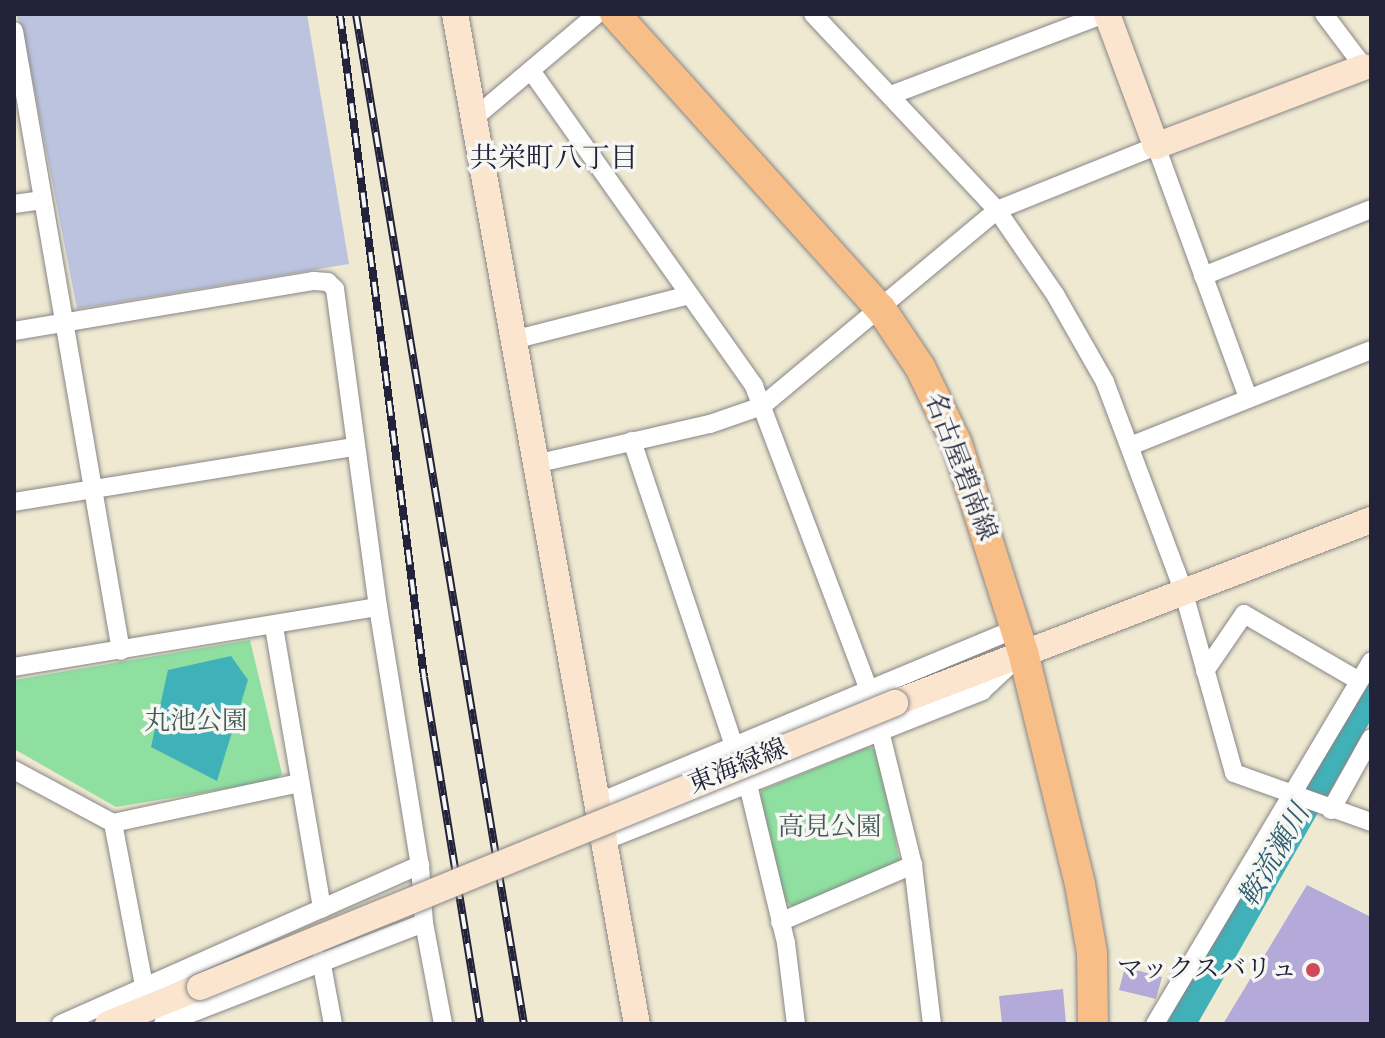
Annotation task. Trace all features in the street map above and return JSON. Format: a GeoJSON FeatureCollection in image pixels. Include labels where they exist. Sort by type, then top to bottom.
{"type":"FeatureCollection","features":[{"type":"Feature","properties":{"kind":"main road","name":"名古屋碧南線"},"geometry":{"type":"LineString","coordinates":[[615,14],[881,309],[920,367],[957,444],[1019,641],[1080,884],[1092,953],[1093,1024]]}},
{"type":"Feature","properties":{"kind":"street"},"geometry":{"type":"LineString","coordinates":[[455,14],[637,1024]]}},
{"type":"Feature","properties":{"kind":"street"},"geometry":{"type":"LineString","coordinates":[[474,118],[597,14]]}},
{"type":"Feature","properties":{"kind":"street"},"geometry":{"type":"LineString","coordinates":[[813,14],[997,210],[1056,296],[1098,370],[1130,446],[1183,590],[1234,773],[1293,798],[1371,822]]}},
{"type":"Feature","properties":{"kind":"street"},"geometry":{"type":"LineString","coordinates":[[891,95],[1106,14],[1248,398]]}},
{"type":"Feature","properties":{"kind":"street"},"geometry":{"type":"LineString","coordinates":[[535,464],[762,406],[851,327],[881,309],[997,210],[1156,146],[1369,68],[1324,14]]}},
{"type":"Feature","properties":{"kind":"street"},"geometry":{"type":"LineString","coordinates":[[14,31],[20,90],[43,200],[121,651]]}},
{"type":"Feature","properties":{"kind":"street"},"geometry":{"type":"LineString","coordinates":[[532,72],[686,296],[754,386],[869,691]]}},
{"type":"Feature","properties":{"kind":"street"},"geometry":{"type":"LineString","coordinates":[[14,204],[43,200]]}},
{"type":"Feature","properties":{"kind":"street"},"geometry":{"type":"LineString","coordinates":[[1203,276],[1371,209]]}},
{"type":"Feature","properties":{"kind":"street"},"geometry":{"type":"LineString","coordinates":[[14,331],[328,282],[339,302],[355,447],[378,607],[420,865],[424,923],[443,1024]]}},
{"type":"Feature","properties":{"kind":"street"},"geometry":{"type":"LineString","coordinates":[[513,340],[686,296]]}},
{"type":"Feature","properties":{"kind":"street"},"geometry":{"type":"LineString","coordinates":[[1130,446],[1371,350]]}},
{"type":"Feature","properties":{"kind":"street"},"geometry":{"type":"LineString","coordinates":[[632,441],[737,748],[780,922],[796,1024]]}},
{"type":"Feature","properties":{"kind":"street"},"geometry":{"type":"LineString","coordinates":[[14,502],[355,447]]}},
{"type":"Feature","properties":{"kind":"street","name":"東海緑線"},"geometry":{"type":"LineString","coordinates":[[108,1024],[895,703],[1019,641],[1183,590],[1371,520]]}},
{"type":"Feature","properties":{"kind":"street"},"geometry":{"type":"LineString","coordinates":[[14,667],[274,627],[378,607]]}},
{"type":"Feature","properties":{"kind":"street"},"geometry":{"type":"LineString","coordinates":[[1205,671],[1244,614],[1359,681]]}},
{"type":"Feature","properties":{"kind":"street"},"geometry":{"type":"LineString","coordinates":[[274,627],[322,909]]}},
{"type":"Feature","properties":{"kind":"street"},"geometry":{"type":"LineString","coordinates":[[597,803],[737,748],[869,691],[1019,641]]}},
{"type":"Feature","properties":{"kind":"street"},"geometry":{"type":"LineString","coordinates":[[604,841],[982,691],[1019,641]]}},
{"type":"Feature","properties":{"kind":"street"},"geometry":{"type":"LineString","coordinates":[[1155,1024],[1293,798],[1371,661]]}},
{"type":"Feature","properties":{"kind":"street"},"geometry":{"type":"LineString","coordinates":[[880,731],[913,865],[932,1024]]}},
{"type":"Feature","properties":{"kind":"street"},"geometry":{"type":"LineString","coordinates":[[1327,809],[1371,738]]}},
{"type":"Feature","properties":{"kind":"street"},"geometry":{"type":"LineString","coordinates":[[14,770],[113,823],[299,783]]}},
{"type":"Feature","properties":{"kind":"street"},"geometry":{"type":"LineString","coordinates":[[113,823],[145,990]]}},
{"type":"Feature","properties":{"kind":"street"},"geometry":{"type":"LineString","coordinates":[[61,1024],[145,990],[420,865]]}},
{"type":"Feature","properties":{"kind":"street"},"geometry":{"type":"LineString","coordinates":[[780,922],[913,865]]}},
{"type":"Feature","properties":{"kind":"street"},"geometry":{"type":"LineString","coordinates":[[163,1024],[321,960],[424,923]]}},
{"type":"Feature","properties":{"kind":"street"},"geometry":{"type":"LineString","coordinates":[[321,960],[333,1024]]}},
{"type":"Feature","properties":{"kind":"shaded area"},"geometry":{"type":"Polygon","coordinates":[[[15,14],[307,14],[349,264],[77,309],[22,26],[15,14]]]}},
{"type":"Feature","properties":{"kind":"green space","name":"丸池公園"},"geometry":{"type":"Polygon","coordinates":[[[250,640],[282,774],[275,781],[116,807],[14,749],[14,680],[250,640]]]}},
{"type":"Feature","properties":{"kind":"green space","name":"高見公園"},"geometry":{"type":"Polygon","coordinates":[[[868,747],[879,751],[900,864],[794,908],[785,901],[759,799],[762,790],[868,747]]]}},
{"type":"Feature","properties":{"kind":"water"},"geometry":{"type":"Polygon","coordinates":[[[231,656],[248,680],[217,781],[151,747],[168,670],[231,656]]]}},
{"type":"Feature","properties":{"kind":"building","name":"マックスバリュ"},"geometry":{"type":"Polygon","coordinates":[[[1307,885],[1371,917],[1371,1024],[1223,1024],[1307,885]]]}},
{"type":"Feature","properties":{"kind":"building"},"geometry":{"type":"Polygon","coordinates":[[[1125,967],[1162,977],[1156,999],[1119,990],[1125,967]]]}},
{"type":"Feature","properties":{"kind":"building"},"geometry":{"type":"Polygon","coordinates":[[[1063,989],[1066,1024],[1002,1024],[999,996],[1063,989]]]}},
{"type":"Feature","properties":{"kind":"waterway","name":"鞍流瀬川"},"geometry":{"type":"LineString","coordinates":[[1179,1024],[1371,687]]}},
{"type":"Feature","properties":{"kind":"railway"},"geometry":{"type":"LineString","coordinates":[[340,14],[424,677],[480,1024]]}},
{"type":"Feature","properties":{"kind":"railway"},"geometry":{"type":"LineString","coordinates":[[356,14],[524,1024]]}},
{"type":"Feature","properties":{"kind":"place","name":"マックスバリュ"},"geometry":{"type":"Point","coordinates":[1313,970]}},
{"type":"Feature","properties":{"kind":"district","name":"共栄町八丁目"},"geometry":{"type":"Point","coordinates":[554,159]}}]}
